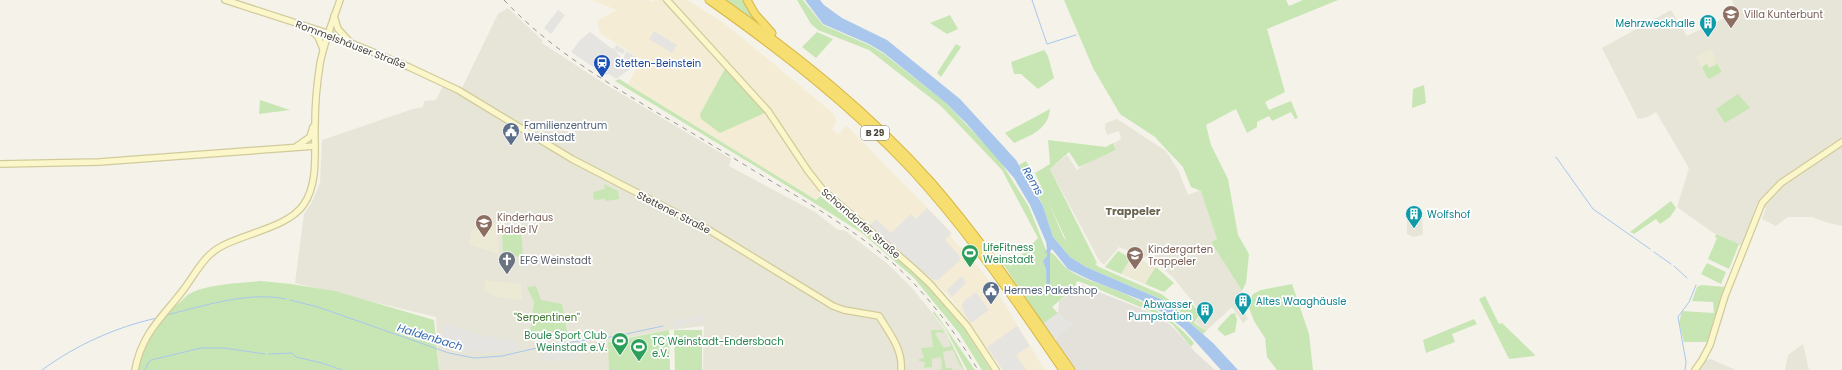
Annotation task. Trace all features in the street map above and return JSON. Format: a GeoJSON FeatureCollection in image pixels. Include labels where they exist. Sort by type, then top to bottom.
{"type":"FeatureCollection","features":[{"type":"Feature","properties":{"kind":"highway","name":"B 29"},"geometry":{"type":"LineString","coordinates":[[708,0],[798,65],[876,134],[942,205],[1015,294]]}},
{"type":"Feature","properties":{"kind":"highway","name":"B 29"},"geometry":{"type":"LineString","coordinates":[[719,0],[778,42],[848,99],[916,166],[962,219],[1015,294],[1063,370]]}},
{"type":"Feature","properties":{"kind":"highway"},"geometry":{"type":"LineString","coordinates":[[747,0],[755,14],[775,36],[778,42]]}},
{"type":"Feature","properties":{"kind":"highway","name":"B 29"},"geometry":{"type":"LineString","coordinates":[[1023,306],[1070,370]]}},
{"type":"Feature","properties":{"kind":"street","name":"Rommelshäuser Straße"},"geometry":{"type":"LineString","coordinates":[[225,0],[329,34],[429,76],[473,99]]}},
{"type":"Feature","properties":{"kind":"street"},"geometry":{"type":"LineString","coordinates":[[135,370],[144,341],[166,309],[185,288],[207,257],[215,250],[284,221],[301,209],[311,188],[320,64],[323,50],[340,0]]}},
{"type":"Feature","properties":{"kind":"street","name":"Schorndorfer Straße"},"geometry":{"type":"LineString","coordinates":[[667,0],[768,110],[814,181],[829,197],[930,284],[966,326],[996,370]]}},
{"type":"Feature","properties":{"kind":"street"},"geometry":{"type":"LineString","coordinates":[[334,16],[341,33],[354,44]]}},
{"type":"Feature","properties":{"kind":"street"},"geometry":{"type":"LineString","coordinates":[[308,26],[318,36],[323,50]]}},
{"type":"Feature","properties":{"kind":"street","name":"Stettener Straße"},"geometry":{"type":"LineString","coordinates":[[473,99],[572,159],[710,230],[832,306],[844,310],[879,316],[900,354],[901,370]]}},
{"type":"Feature","properties":{"kind":"street"},"geometry":{"type":"LineString","coordinates":[[295,147],[310,136],[315,123]]}},
{"type":"Feature","properties":{"kind":"street"},"geometry":{"type":"LineString","coordinates":[[1695,370],[1710,345],[1721,306],[1758,211],[1766,197],[1782,183],[1842,142]]}},
{"type":"Feature","properties":{"kind":"street"},"geometry":{"type":"LineString","coordinates":[[0,164],[99,162],[315,146]]}},
{"type":"Feature","properties":{"kind":"shaded area"},"geometry":{"type":"Polygon","coordinates":[[[591,0],[650,0],[652,2],[656,0],[687,0],[721,21],[746,41],[833,113],[837,121],[832,129],[838,134],[847,126],[952,233],[950,236],[965,250],[994,287],[1045,370],[1002,370],[950,297],[828,188],[815,199],[628,84],[641,59],[600,33],[597,21],[617,10],[591,0]]]}},
{"type":"Feature","properties":{"kind":"shaded area"},"geometry":{"type":"Polygon","coordinates":[[[1732,0],[1842,0],[1842,226],[1812,217],[1788,217],[1776,226],[1762,219],[1766,208],[1757,203],[1742,246],[1712,232],[1677,207],[1689,168],[1656,112],[1647,117],[1638,119],[1602,48],[1671,10],[1687,36],[1737,12],[1732,0]]]}},
{"type":"Feature","properties":{"kind":"shaded area"},"geometry":{"type":"Polygon","coordinates":[[[508,8],[543,41],[542,43],[600,81],[731,159],[729,166],[815,212],[838,230],[844,230],[889,265],[912,288],[945,330],[965,370],[703,370],[704,326],[669,330],[609,341],[609,370],[439,370],[436,317],[295,283],[304,214],[312,202],[320,183],[322,140],[413,109],[423,107],[424,101],[436,100],[443,86],[462,88],[498,14],[508,8]]]}},
{"type":"Feature","properties":{"kind":"shaded area"},"geometry":{"type":"Polygon","coordinates":[[[558,10],[565,15],[551,34],[544,28],[558,10]]]}},
{"type":"Feature","properties":{"kind":"shaded area"},"geometry":{"type":"Polygon","coordinates":[[[654,31],[677,45],[672,53],[649,39],[654,31]]]}},
{"type":"Feature","properties":{"kind":"shaded area"},"geometry":{"type":"Polygon","coordinates":[[[590,32],[611,48],[614,49],[616,45],[625,50],[623,54],[615,50],[623,60],[626,51],[637,57],[630,68],[626,63],[630,69],[616,79],[609,74],[605,75],[571,52],[581,39],[590,32]]]}},
{"type":"Feature","properties":{"kind":"shaded area"},"geometry":{"type":"Polygon","coordinates":[[[1711,49],[1723,72],[1709,79],[1705,76],[1696,56],[1711,49]]]}},
{"type":"Feature","properties":{"kind":"shaded area"},"geometry":{"type":"Polygon","coordinates":[[[1117,119],[1166,151],[1178,170],[1188,195],[1201,190],[1217,239],[1211,242],[1243,293],[1240,303],[1248,319],[1243,323],[1232,307],[1206,331],[1195,322],[1203,315],[1173,277],[1151,259],[1119,247],[1104,265],[1099,260],[1050,169],[1067,155],[1077,170],[1087,163],[1116,150],[1114,143],[1121,139],[1119,131],[1107,135],[1105,128],[1106,123],[1117,119]]]}},
{"type":"Feature","properties":{"kind":"shaded area"},"geometry":{"type":"Polygon","coordinates":[[[927,208],[951,233],[945,240],[960,258],[959,261],[938,280],[931,279],[870,225],[876,219],[891,233],[911,214],[916,219],[927,208]]]}},
{"type":"Feature","properties":{"kind":"shaded area"},"geometry":{"type":"Polygon","coordinates":[[[1422,217],[1423,235],[1413,237],[1407,234],[1407,218],[1422,217]]]}},
{"type":"Feature","properties":{"kind":"shaded area","name":"Kinderhaus Halde IV"},"geometry":{"type":"Polygon","coordinates":[[[497,223],[499,254],[469,245],[471,231],[497,223]]]}},
{"type":"Feature","properties":{"kind":"shaded area"},"geometry":{"type":"Polygon","coordinates":[[[1132,256],[1156,267],[1145,284],[1121,274],[1132,256]]]}},
{"type":"Feature","properties":{"kind":"shaded area"},"geometry":{"type":"Polygon","coordinates":[[[962,276],[966,283],[952,297],[947,290],[962,276]]]}},
{"type":"Feature","properties":{"kind":"shaded area"},"geometry":{"type":"Polygon","coordinates":[[[485,280],[522,284],[522,300],[496,297],[484,289],[485,280]]]}},
{"type":"Feature","properties":{"kind":"shaded area"},"geometry":{"type":"Polygon","coordinates":[[[1081,285],[1152,313],[1172,326],[1196,353],[1215,370],[1076,370],[1056,341],[1059,301],[1081,285]]]}},
{"type":"Feature","properties":{"kind":"shaded area"},"geometry":{"type":"Polygon","coordinates":[[[976,292],[989,310],[971,323],[964,313],[962,305],[965,300],[976,292]]]}},
{"type":"Feature","properties":{"kind":"shaded area"},"geometry":{"type":"Polygon","coordinates":[[[1058,313],[1074,325],[1054,339],[1043,324],[1058,313]]]}},
{"type":"Feature","properties":{"kind":"shaded area"},"geometry":{"type":"Polygon","coordinates":[[[705,314],[704,321],[691,324],[691,321],[684,322],[684,325],[673,328],[673,321],[705,314]]]}},
{"type":"Feature","properties":{"kind":"shaded area"},"geometry":{"type":"Polygon","coordinates":[[[444,324],[489,337],[516,341],[518,351],[484,353],[440,346],[444,324]]]}},
{"type":"Feature","properties":{"kind":"shaded area"},"geometry":{"type":"Polygon","coordinates":[[[1017,326],[1030,346],[1016,355],[1026,370],[1003,370],[987,347],[1017,326]]]}},
{"type":"Feature","properties":{"kind":"shaded area"},"geometry":{"type":"Polygon","coordinates":[[[1803,344],[1809,370],[1785,370],[1788,355],[1803,344]]]}},
{"type":"Feature","properties":{"kind":"shaded area"},"geometry":{"type":"Polygon","coordinates":[[[577,347],[578,353],[582,357],[542,362],[541,355],[577,347]]]}},
{"type":"Feature","properties":{"kind":"shaded area"},"geometry":{"type":"Polygon","coordinates":[[[1711,359],[1736,370],[1697,370],[1705,360],[1711,359]]]}},
{"type":"Feature","properties":{"kind":"green space"},"geometry":{"type":"Polygon","coordinates":[[[726,0],[745,0],[759,23],[757,22],[726,0]]]}},
{"type":"Feature","properties":{"kind":"green space"},"geometry":{"type":"Polygon","coordinates":[[[797,0],[803,0],[823,25],[869,45],[884,54],[945,102],[999,159],[1029,207],[1046,250],[1053,254],[1066,268],[1088,280],[1120,292],[1155,309],[1176,324],[1185,333],[1194,343],[1191,347],[1173,325],[1152,312],[1077,281],[1075,287],[1052,307],[1058,313],[1043,324],[999,258],[1001,255],[1011,266],[1038,238],[1002,170],[941,106],[869,50],[818,30],[811,24],[797,0]]]}},
{"type":"Feature","properties":{"kind":"green space"},"geometry":{"type":"Polygon","coordinates":[[[1064,0],[1286,0],[1289,6],[1303,0],[1338,0],[1267,29],[1285,92],[1265,102],[1269,110],[1291,101],[1298,118],[1295,119],[1291,112],[1272,121],[1269,116],[1257,122],[1257,127],[1247,133],[1236,109],[1206,125],[1211,145],[1228,179],[1238,235],[1249,254],[1246,283],[1242,291],[1211,242],[1217,239],[1201,191],[1191,187],[1183,167],[1155,137],[1120,114],[1093,68],[1064,0]]]}},
{"type":"Feature","properties":{"kind":"green space"},"geometry":{"type":"Polygon","coordinates":[[[950,15],[958,29],[947,34],[930,23],[950,15]]]}},
{"type":"Feature","properties":{"kind":"green space"},"geometry":{"type":"Polygon","coordinates":[[[817,32],[833,39],[816,58],[802,47],[817,32]]]}},
{"type":"Feature","properties":{"kind":"green space"},"geometry":{"type":"Polygon","coordinates":[[[956,44],[961,47],[941,77],[937,73],[956,44]]]}},
{"type":"Feature","properties":{"kind":"green space"},"geometry":{"type":"Polygon","coordinates":[[[1044,50],[1048,56],[1054,78],[1038,89],[1021,74],[1014,74],[1011,62],[1044,50]]]}},
{"type":"Feature","properties":{"kind":"green space"},"geometry":{"type":"Polygon","coordinates":[[[1712,54],[1722,72],[1709,79],[1702,67],[1707,64],[1709,68],[1717,64],[1712,54]]]}},
{"type":"Feature","properties":{"kind":"green space"},"geometry":{"type":"Polygon","coordinates":[[[726,67],[767,112],[720,133],[701,119],[700,114],[726,67]]]}},
{"type":"Feature","properties":{"kind":"green space"},"geometry":{"type":"Polygon","coordinates":[[[619,79],[816,200],[820,196],[918,276],[963,327],[991,370],[982,370],[959,333],[914,278],[862,233],[615,81],[619,79]]]}},
{"type":"Feature","properties":{"kind":"green space"},"geometry":{"type":"Polygon","coordinates":[[[1424,85],[1426,103],[1412,108],[1413,89],[1424,85]]]}},
{"type":"Feature","properties":{"kind":"green space"},"geometry":{"type":"Polygon","coordinates":[[[1738,94],[1750,108],[1725,123],[1716,109],[1738,94]]]}},
{"type":"Feature","properties":{"kind":"green space"},"geometry":{"type":"Polygon","coordinates":[[[260,100],[290,110],[259,114],[260,100]]]}},
{"type":"Feature","properties":{"kind":"green space"},"geometry":{"type":"Polygon","coordinates":[[[1050,109],[1046,122],[1038,131],[1014,143],[1005,133],[1050,109]]]}},
{"type":"Feature","properties":{"kind":"green space"},"geometry":{"type":"Polygon","coordinates":[[[1048,140],[1106,147],[1113,143],[1116,150],[1079,167],[1069,152],[1050,169],[1097,263],[1095,264],[1161,294],[1182,309],[1190,301],[1201,315],[1194,323],[1206,331],[1203,334],[1165,301],[1086,267],[1070,257],[1053,237],[1043,206],[1031,183],[1019,165],[1026,161],[1044,192],[1035,173],[1050,164],[1048,140]],[[1048,201],[1063,236],[1067,242],[1048,201]]]}},
{"type":"Feature","properties":{"kind":"green space"},"geometry":{"type":"Polygon","coordinates":[[[604,184],[618,191],[619,199],[606,201],[605,199],[594,200],[593,192],[605,189],[604,184]]]}},
{"type":"Feature","properties":{"kind":"green space"},"geometry":{"type":"Polygon","coordinates":[[[1671,201],[1676,208],[1670,217],[1660,224],[1656,219],[1634,234],[1630,232],[1671,201]]]}},
{"type":"Feature","properties":{"kind":"green space"},"geometry":{"type":"Polygon","coordinates":[[[521,229],[523,257],[503,256],[502,231],[521,229]]]}},
{"type":"Feature","properties":{"kind":"green space"},"geometry":{"type":"Polygon","coordinates":[[[1716,234],[1739,244],[1729,269],[1708,259],[1717,238],[1715,237],[1716,234]]]}},
{"type":"Feature","properties":{"kind":"green space"},"geometry":{"type":"Polygon","coordinates":[[[1118,251],[1131,258],[1121,274],[1105,267],[1118,251]]]}},
{"type":"Feature","properties":{"kind":"green space"},"geometry":{"type":"Polygon","coordinates":[[[1707,263],[1726,272],[1721,284],[1701,274],[1707,263]]]}},
{"type":"Feature","properties":{"kind":"green space"},"geometry":{"type":"Polygon","coordinates":[[[1156,267],[1174,283],[1164,292],[1145,284],[1156,267]]]}},
{"type":"Feature","properties":{"kind":"green space"},"geometry":{"type":"Polygon","coordinates":[[[261,281],[335,291],[434,320],[439,370],[136,370],[150,332],[172,305],[177,305],[189,294],[205,288],[224,284],[261,281]]]}},
{"type":"Feature","properties":{"kind":"green space"},"geometry":{"type":"Polygon","coordinates":[[[1292,284],[1309,334],[1313,370],[1277,370],[1267,357],[1265,338],[1254,321],[1248,305],[1253,294],[1261,290],[1292,284]]]}},
{"type":"Feature","properties":{"kind":"green space"},"geometry":{"type":"Polygon","coordinates":[[[1701,285],[1726,287],[1708,342],[1684,342],[1679,323],[1682,311],[1714,313],[1713,302],[1692,301],[1697,287],[1701,285]]]}},
{"type":"Feature","properties":{"kind":"green space","name":"\"Serpentinen\""},"geometry":{"type":"Polygon","coordinates":[[[536,286],[541,300],[562,304],[567,332],[530,332],[534,302],[527,287],[536,286]]]}},
{"type":"Feature","properties":{"kind":"green space"},"geometry":{"type":"Polygon","coordinates":[[[1485,296],[1499,324],[1502,323],[1535,355],[1534,356],[1509,359],[1479,299],[1485,296]]]}},
{"type":"Feature","properties":{"kind":"green space"},"geometry":{"type":"Polygon","coordinates":[[[934,311],[975,370],[967,370],[945,328],[933,313],[934,311]]]}},
{"type":"Feature","properties":{"kind":"green space"},"geometry":{"type":"Polygon","coordinates":[[[1235,313],[1237,320],[1235,332],[1225,336],[1218,330],[1218,328],[1231,314],[1235,313]]]}},
{"type":"Feature","properties":{"kind":"green space"},"geometry":{"type":"Polygon","coordinates":[[[1474,319],[1477,324],[1452,334],[1455,342],[1426,353],[1423,340],[1474,319]]]}},
{"type":"Feature","properties":{"kind":"green space"},"geometry":{"type":"Polygon","coordinates":[[[942,328],[944,333],[938,332],[935,334],[944,348],[951,346],[949,339],[964,370],[959,364],[953,350],[943,352],[946,368],[952,368],[953,370],[937,370],[942,369],[941,357],[932,359],[932,367],[924,368],[925,362],[919,361],[919,359],[924,358],[921,348],[933,347],[931,330],[941,330],[942,328]]]}},
{"type":"Feature","properties":{"kind":"green space"},"geometry":{"type":"Polygon","coordinates":[[[669,330],[670,370],[609,370],[608,342],[669,330]]]}},
{"type":"Feature","properties":{"kind":"green space"},"geometry":{"type":"Polygon","coordinates":[[[674,330],[702,330],[702,370],[675,370],[674,330]]]}},
{"type":"Feature","properties":{"kind":"water"},"geometry":{"type":"Polygon","coordinates":[[[805,0],[820,0],[824,5],[842,18],[887,40],[960,99],[1016,160],[1043,206],[1053,237],[1070,257],[1086,267],[1165,301],[1213,343],[1238,370],[1221,370],[1184,329],[1165,314],[1141,300],[1088,279],[1068,269],[1052,249],[1050,252],[1050,291],[1047,292],[1046,269],[1043,261],[1047,256],[1047,252],[1044,254],[1047,249],[1046,242],[1030,205],[1014,178],[967,124],[946,103],[884,53],[869,44],[823,24],[805,0]]]}},
{"type":"Feature","properties":{"kind":"waterway"},"geometry":{"type":"LineString","coordinates":[[1032,0],[1047,44],[1076,35]]}},
{"type":"Feature","properties":{"kind":"waterway"},"geometry":{"type":"LineString","coordinates":[[1556,157],[1593,209],[1650,249]]}},
{"type":"Feature","properties":{"kind":"waterway"},"geometry":{"type":"LineString","coordinates":[[1654,252],[1671,264]]}},
{"type":"Feature","properties":{"kind":"waterway"},"geometry":{"type":"LineString","coordinates":[[1674,266],[1687,278]]}},
{"type":"Feature","properties":{"kind":"waterway"},"geometry":{"type":"LineString","coordinates":[[1685,370],[1686,362],[1678,317],[1689,302],[1696,285]]}},
{"type":"Feature","properties":{"kind":"waterway","name":"Haldenbach"},"geometry":{"type":"LineString","coordinates":[[166,315],[241,298],[271,297],[286,299]]}},
{"type":"Feature","properties":{"kind":"waterway","name":"Haldenbach"},"geometry":{"type":"LineString","coordinates":[[290,300],[318,307],[449,353],[474,358],[502,356],[550,345],[617,336],[663,326]]}},
{"type":"Feature","properties":{"kind":"waterway","name":"Haldenbach"},"geometry":{"type":"LineString","coordinates":[[42,370],[55,361],[97,338],[127,326],[157,318]]}},
{"type":"Feature","properties":{"kind":"waterway"},"geometry":{"type":"LineString","coordinates":[[145,370],[151,360],[201,348],[224,348],[265,354]]}},
{"type":"Feature","properties":{"kind":"waterway"},"geometry":{"type":"LineString","coordinates":[[269,354],[292,353],[296,357],[322,363],[342,370]]}},
{"type":"Feature","properties":{"kind":"railway"},"geometry":{"type":"LineString","coordinates":[[504,0],[539,33],[595,74],[635,100],[700,137],[819,210],[866,241],[895,265],[930,301],[960,342],[978,370]]}},
{"type":"Feature","properties":{"kind":"place","name":"Villa Kunterbunt"},"geometry":{"type":"Point","coordinates":[1731,29]}},
{"type":"Feature","properties":{"kind":"place","name":"Mehrzweckhalle"},"geometry":{"type":"Point","coordinates":[1708,38]}},
{"type":"Feature","properties":{"kind":"place","name":"Stetten-Beinstein"},"geometry":{"type":"Point","coordinates":[602,78]}},
{"type":"Feature","properties":{"kind":"place","name":"Familienzentrum Weinstadt"},"geometry":{"type":"Point","coordinates":[511,146]}},
{"type":"Feature","properties":{"kind":"place","name":"Wolfshof"},"geometry":{"type":"Point","coordinates":[1414,229]}},
{"type":"Feature","properties":{"kind":"place","name":"Kinderhaus Halde IV"},"geometry":{"type":"Point","coordinates":[484,238]}},
{"type":"Feature","properties":{"kind":"place","name":"LifeFitness Weinstadt"},"geometry":{"type":"Point","coordinates":[970,268]}},
{"type":"Feature","properties":{"kind":"place","name":"Kindergarten Trappeler"},"geometry":{"type":"Point","coordinates":[1135,270]}},
{"type":"Feature","properties":{"kind":"place","name":"EFG Weinstadt"},"geometry":{"type":"Point","coordinates":[507,275]}},
{"type":"Feature","properties":{"kind":"place","name":"Hermes Paketshop"},"geometry":{"type":"Point","coordinates":[991,305]}},
{"type":"Feature","properties":{"kind":"place","name":"Altes Waaghäusle"},"geometry":{"type":"Point","coordinates":[1243,316]}},
{"type":"Feature","properties":{"kind":"place","name":"Abwasser Pumpstation"},"geometry":{"type":"Point","coordinates":[1205,325]}},
{"type":"Feature","properties":{"kind":"place","name":"Boule Sport Club Weinstadt e.V."},"geometry":{"type":"Point","coordinates":[620,356]}},
{"type":"Feature","properties":{"kind":"place","name":"TC Weinstadt-Endersbach e.V."},"geometry":{"type":"Point","coordinates":[639,362]}},
{"type":"Feature","properties":{"kind":"district","name":"Trappeler"},"geometry":{"type":"Point","coordinates":[1133,211]}},
{"type":"Feature","properties":{"kind":"water label","name":"Rems"},"geometry":{"type":"Point","coordinates":[1033,181]}}]}
